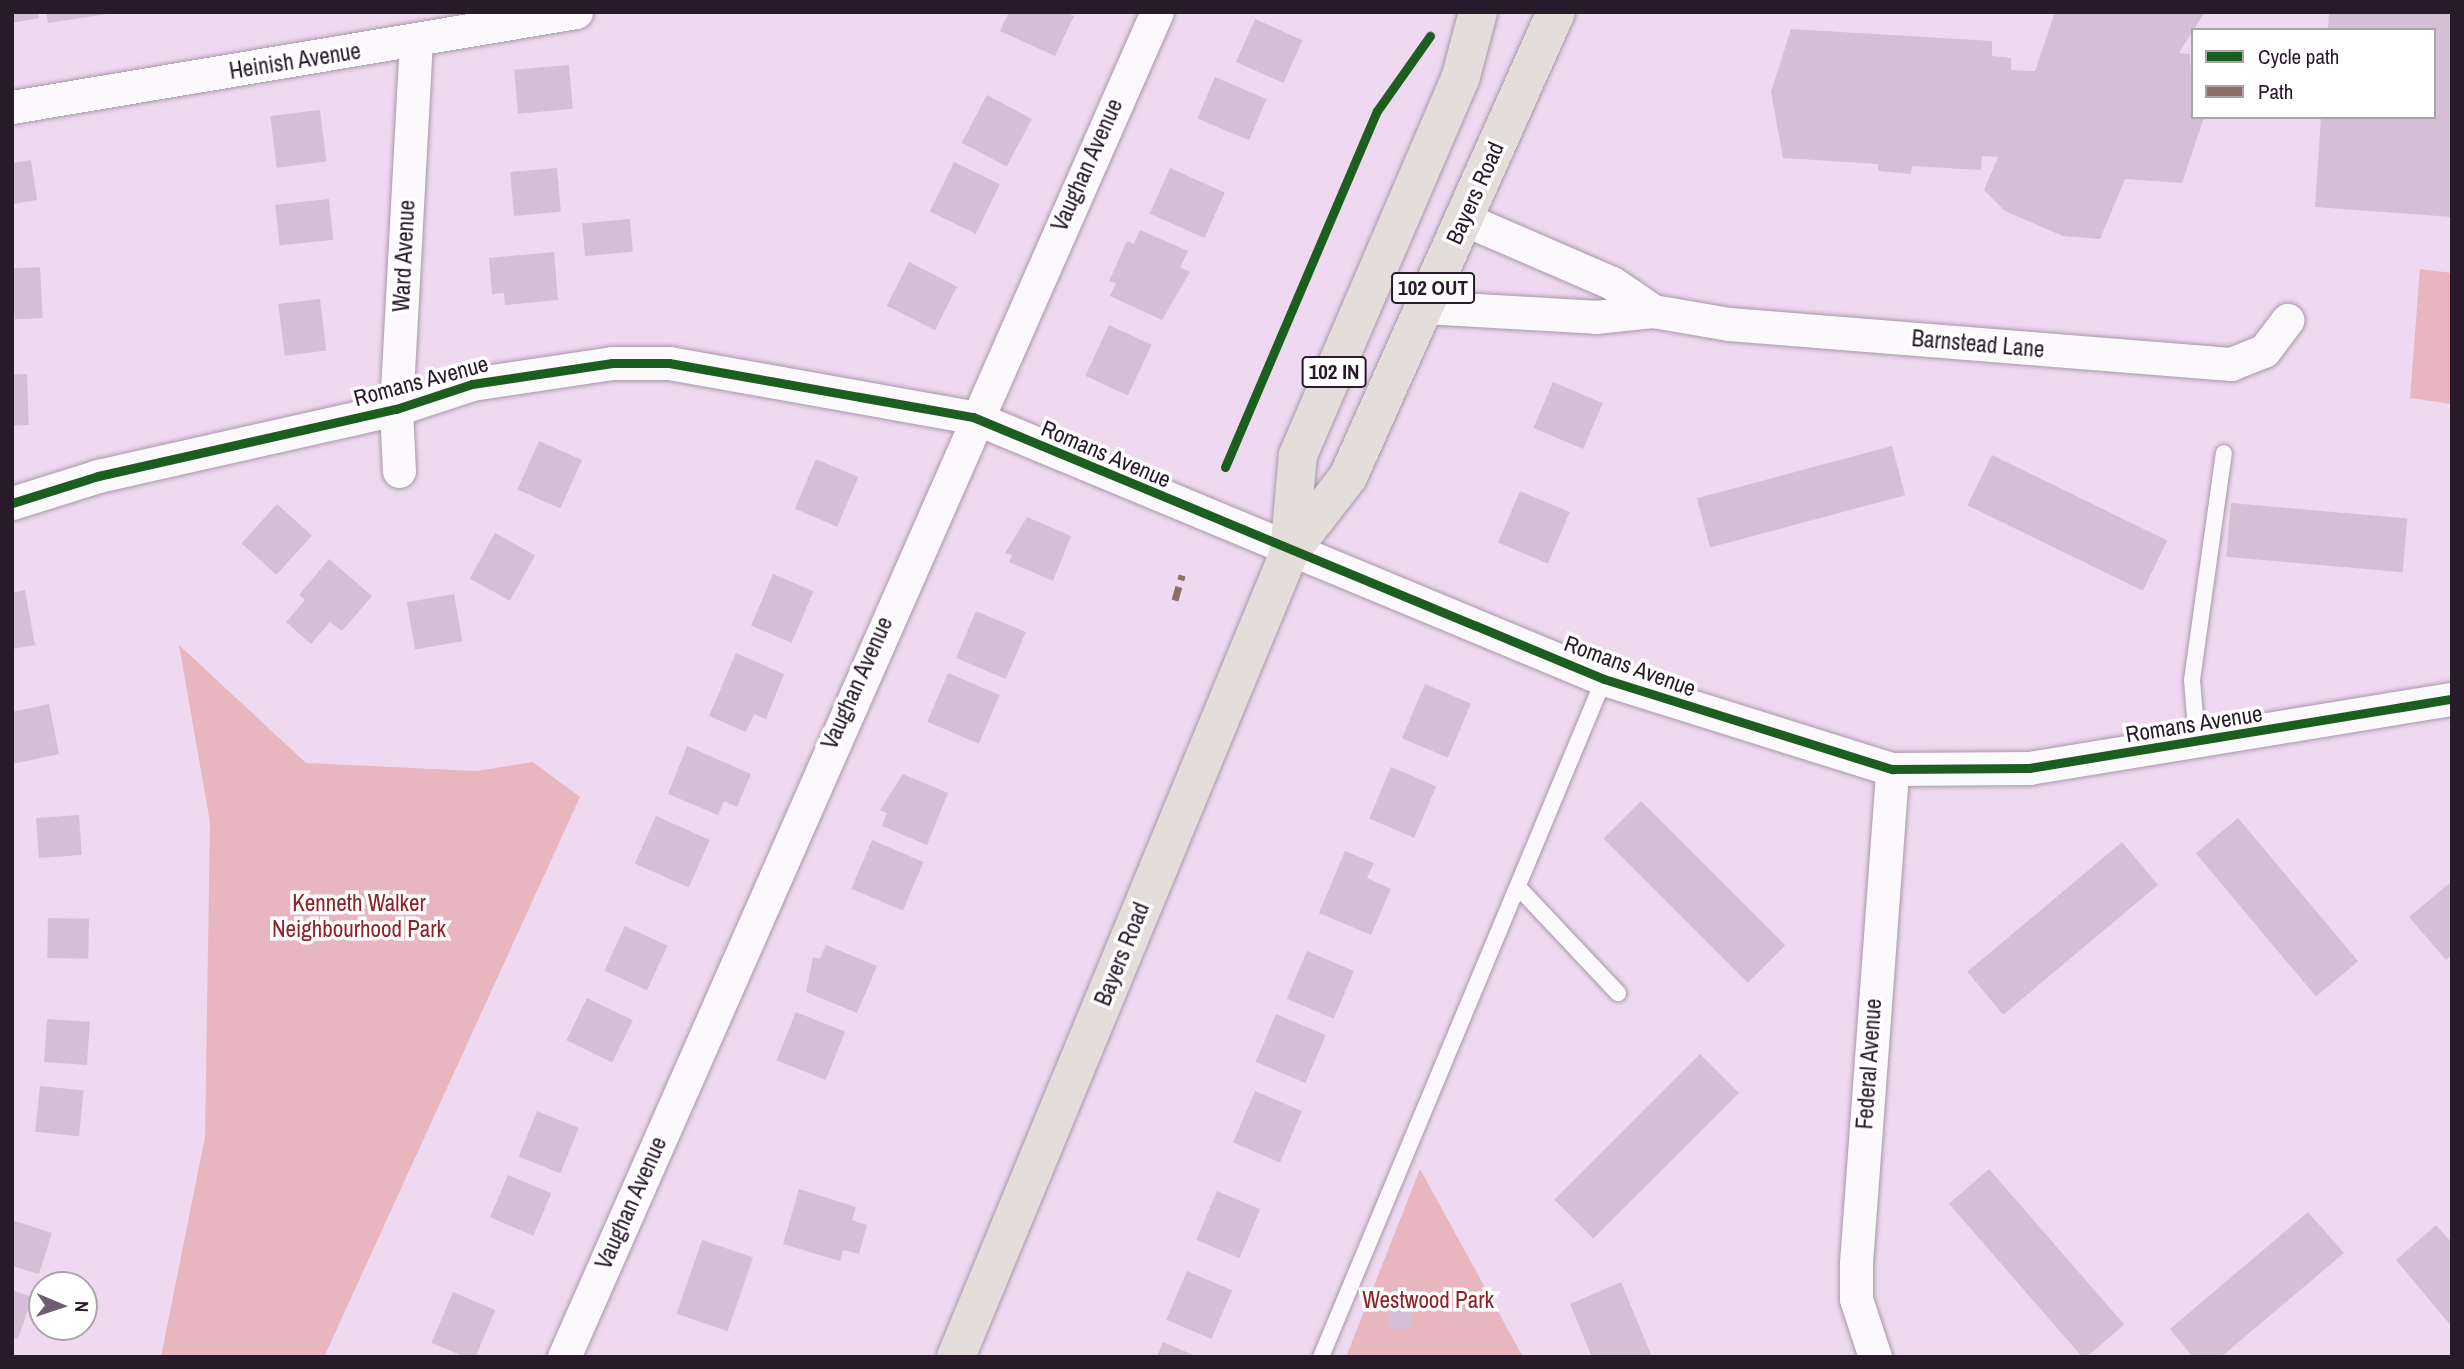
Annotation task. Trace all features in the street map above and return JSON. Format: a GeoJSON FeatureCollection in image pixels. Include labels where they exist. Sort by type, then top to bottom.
{"type":"FeatureCollection","features":[{"type":"Feature","properties":{"kind":"main road","name":"Bayers Road"},"geometry":{"type":"LineString","coordinates":[[1289,553],[1298,455],[1461,76],[1478,12]]}},
{"type":"Feature","properties":{"kind":"main road","name":"Bayers Road"},"geometry":{"type":"LineString","coordinates":[[956,1357],[1289,553],[1348,477],[1556,12]]}},
{"type":"Feature","properties":{"kind":"street","name":"Heinish Avenue"},"geometry":{"type":"LineString","coordinates":[[12,107],[576,12]]}},
{"type":"Feature","properties":{"kind":"street","name":"Vaughan Avenue"},"geometry":{"type":"LineString","coordinates":[[564,1357],[973,417],[1157,12]]}},
{"type":"Feature","properties":{"kind":"street","name":"Ward Avenue"},"geometry":{"type":"LineString","coordinates":[[400,471],[396,409],[416,41]]}},
{"type":"Feature","properties":{"kind":"street","name":"Barnstead Lane"},"geometry":{"type":"LineString","coordinates":[[1464,219],[1612,283],[1653,311]]}},
{"type":"Feature","properties":{"kind":"street","name":"Barnstead Lane"},"geometry":{"type":"LineString","coordinates":[[1424,307],[1595,317],[1653,311],[1729,324],[2231,364],[2264,351],[2287,320]]}},
{"type":"Feature","properties":{"kind":"street","name":"Romans Avenue"},"geometry":{"type":"LineString","coordinates":[[12,503],[98,476],[396,409],[472,384],[648,363],[721,369],[973,417],[1289,553],[1604,679],[1892,769],[2029,768],[2452,699]]}},
{"type":"Feature","properties":{"kind":"street","name":"Federal Avenue"},"geometry":{"type":"LineString","coordinates":[[1875,1357],[1856,1299],[1856,1263],[1892,769]]}},
{"type":"Feature","properties":{"kind":"lane"},"geometry":{"type":"LineString","coordinates":[[2197,741],[2192,680],[2224,453]]}},
{"type":"Feature","properties":{"kind":"lane"},"geometry":{"type":"LineString","coordinates":[[1321,1357],[1604,679]]}},
{"type":"Feature","properties":{"kind":"lane"},"geometry":{"type":"LineString","coordinates":[[1518,887],[1618,993]]}},
{"type":"Feature","properties":{"kind":"green space"},"geometry":{"type":"Polygon","coordinates":[[[2420,269],[2452,273],[2452,404],[2410,398],[2420,269]]]}},
{"type":"Feature","properties":{"kind":"green space","name":"Kenneth Walker Neighbourhood Park"},"geometry":{"type":"Polygon","coordinates":[[[179,645],[306,763],[476,771],[533,762],[580,797],[324,1357],[161,1357],[205,1137],[210,822],[179,645]]]}},
{"type":"Feature","properties":{"kind":"green space","name":"Westwood Park"},"geometry":{"type":"Polygon","coordinates":[[[1420,1169],[1523,1357],[1346,1357],[1420,1169]]]}},
{"type":"Feature","properties":{"kind":"building"},"geometry":{"type":"Polygon","coordinates":[[[12,12],[38,12],[39,18],[12,23],[12,12]]]}},
{"type":"Feature","properties":{"kind":"building"},"geometry":{"type":"Polygon","coordinates":[[[46,12],[107,12],[107,14],[48,23],[46,12]]]}},
{"type":"Feature","properties":{"kind":"building"},"geometry":{"type":"Polygon","coordinates":[[[1009,12],[1065,12],[1074,16],[1055,56],[1000,31],[1009,12]]]}},
{"type":"Feature","properties":{"kind":"building"},"geometry":{"type":"Polygon","coordinates":[[[2055,12],[2204,13],[2195,28],[2191,28],[2191,34],[2179,53],[2190,54],[2191,119],[2203,119],[2182,183],[2125,179],[2100,239],[2063,236],[2005,211],[1984,190],[1998,157],[1982,156],[1981,170],[1912,166],[1911,174],[1878,171],[1878,164],[1783,158],[1771,92],[1791,29],[1992,41],[1992,56],[2011,58],[2011,70],[2035,71],[2055,12]]]}},
{"type":"Feature","properties":{"kind":"building"},"geometry":{"type":"Polygon","coordinates":[[[2329,12],[2452,12],[2452,217],[2315,207],[2321,119],[2436,119],[2436,28],[2328,28],[2329,12]]]}},
{"type":"Feature","properties":{"kind":"building"},"geometry":{"type":"Polygon","coordinates":[[[1255,19],[1303,40],[1283,83],[1236,62],[1255,19]]]}},
{"type":"Feature","properties":{"kind":"building"},"geometry":{"type":"Polygon","coordinates":[[[569,65],[573,109],[518,114],[514,70],[569,65]]]}},
{"type":"Feature","properties":{"kind":"building"},"geometry":{"type":"Polygon","coordinates":[[[1215,77],[1267,99],[1249,140],[1197,118],[1215,77]]]}},
{"type":"Feature","properties":{"kind":"building"},"geometry":{"type":"Polygon","coordinates":[[[987,95],[1032,119],[1007,167],[962,143],[987,95]]]}},
{"type":"Feature","properties":{"kind":"building"},"geometry":{"type":"Polygon","coordinates":[[[320,110],[326,162],[277,168],[270,116],[320,110]]]}},
{"type":"Feature","properties":{"kind":"building"},"geometry":{"type":"Polygon","coordinates":[[[31,160],[37,200],[12,204],[12,163],[31,160]]]}},
{"type":"Feature","properties":{"kind":"building"},"geometry":{"type":"Polygon","coordinates":[[[954,162],[1000,184],[976,234],[930,211],[954,162]]]}},
{"type":"Feature","properties":{"kind":"building"},"geometry":{"type":"Polygon","coordinates":[[[557,168],[561,212],[514,216],[510,172],[557,168]]]}},
{"type":"Feature","properties":{"kind":"building"},"geometry":{"type":"Polygon","coordinates":[[[1170,168],[1225,192],[1204,238],[1150,214],[1170,168]]]}},
{"type":"Feature","properties":{"kind":"building"},"geometry":{"type":"Polygon","coordinates":[[[329,199],[333,240],[280,245],[275,205],[329,199]]]}},
{"type":"Feature","properties":{"kind":"building"},"geometry":{"type":"Polygon","coordinates":[[[630,219],[633,252],[585,256],[582,223],[630,219]]]}},
{"type":"Feature","properties":{"kind":"building"},"geometry":{"type":"Polygon","coordinates":[[[1140,230],[1188,251],[1180,267],[1190,272],[1162,320],[1110,296],[1116,283],[1109,281],[1127,241],[1134,244],[1140,230]]]}},
{"type":"Feature","properties":{"kind":"building"},"geometry":{"type":"Polygon","coordinates":[[[554,252],[558,300],[505,305],[504,293],[492,294],[489,258],[554,252]]]}},
{"type":"Feature","properties":{"kind":"building"},"geometry":{"type":"Polygon","coordinates":[[[909,262],[957,287],[935,330],[887,306],[909,262]]]}},
{"type":"Feature","properties":{"kind":"building"},"geometry":{"type":"Polygon","coordinates":[[[40,267],[43,318],[15,319],[12,268],[40,267]]]}},
{"type":"Feature","properties":{"kind":"building"},"geometry":{"type":"Polygon","coordinates":[[[320,299],[326,351],[285,356],[278,304],[320,299]]]}},
{"type":"Feature","properties":{"kind":"building"},"geometry":{"type":"Polygon","coordinates":[[[1109,325],[1152,345],[1128,396],[1085,376],[1109,325]]]}},
{"type":"Feature","properties":{"kind":"building"},"geometry":{"type":"Polygon","coordinates":[[[27,374],[29,425],[14,425],[12,375],[27,374]]]}},
{"type":"Feature","properties":{"kind":"building"},"geometry":{"type":"Polygon","coordinates":[[[1553,382],[1603,403],[1583,449],[1533,428],[1553,382]]]}},
{"type":"Feature","properties":{"kind":"building"},"geometry":{"type":"Polygon","coordinates":[[[539,441],[582,460],[560,509],[517,489],[539,441]]]}},
{"type":"Feature","properties":{"kind":"building"},"geometry":{"type":"Polygon","coordinates":[[[1892,446],[1905,495],[1710,548],[1697,498],[1892,446]]]}},
{"type":"Feature","properties":{"kind":"building"},"geometry":{"type":"Polygon","coordinates":[[[1992,455],[2167,540],[2143,591],[1967,505],[1992,455]]]}},
{"type":"Feature","properties":{"kind":"building"},"geometry":{"type":"Polygon","coordinates":[[[816,459],[858,477],[837,527],[795,509],[816,459]]]}},
{"type":"Feature","properties":{"kind":"building"},"geometry":{"type":"Polygon","coordinates":[[[1520,491],[1570,512],[1548,564],[1498,543],[1520,491]]]}},
{"type":"Feature","properties":{"kind":"building"},"geometry":{"type":"Polygon","coordinates":[[[2231,503],[2407,518],[2403,572],[2226,557],[2231,503]]]}},
{"type":"Feature","properties":{"kind":"building"},"geometry":{"type":"Polygon","coordinates":[[[277,504],[312,535],[276,575],[242,543],[277,504]]]}},
{"type":"Feature","properties":{"kind":"building"},"geometry":{"type":"Polygon","coordinates":[[[1027,517],[1071,536],[1053,581],[1009,562],[1012,555],[1005,553],[1027,517]]]}},
{"type":"Feature","properties":{"kind":"building"},"geometry":{"type":"Polygon","coordinates":[[[495,533],[535,555],[510,601],[470,578],[495,533]]]}},
{"type":"Feature","properties":{"kind":"building"},"geometry":{"type":"Polygon","coordinates":[[[329,559],[372,596],[342,631],[330,622],[311,644],[286,622],[305,600],[299,595],[329,559]]]}},
{"type":"Feature","properties":{"kind":"building"},"geometry":{"type":"Polygon","coordinates":[[[773,574],[814,591],[792,643],[751,626],[773,574]]]}},
{"type":"Feature","properties":{"kind":"building"},"geometry":{"type":"Polygon","coordinates":[[[25,590],[35,645],[12,649],[12,593],[25,590]]]}},
{"type":"Feature","properties":{"kind":"building"},"geometry":{"type":"Polygon","coordinates":[[[454,594],[462,641],[415,650],[407,602],[454,594]]]}},
{"type":"Feature","properties":{"kind":"building"},"geometry":{"type":"Polygon","coordinates":[[[976,611],[1026,632],[1006,679],[956,658],[976,611]]]}},
{"type":"Feature","properties":{"kind":"building"},"geometry":{"type":"Polygon","coordinates":[[[736,653],[784,674],[766,719],[754,714],[746,732],[709,716],[736,653]]]}},
{"type":"Feature","properties":{"kind":"building"},"geometry":{"type":"Polygon","coordinates":[[[948,673],[1000,695],[979,744],[927,722],[948,673]]]}},
{"type":"Feature","properties":{"kind":"building"},"geometry":{"type":"Polygon","coordinates":[[[1425,684],[1471,704],[1448,758],[1402,738],[1425,684]]]}},
{"type":"Feature","properties":{"kind":"building"},"geometry":{"type":"Polygon","coordinates":[[[49,704],[59,754],[12,764],[12,712],[49,704]]]}},
{"type":"Feature","properties":{"kind":"building"},"geometry":{"type":"Polygon","coordinates":[[[687,746],[751,774],[737,807],[724,801],[718,815],[668,794],[687,746]]]}},
{"type":"Feature","properties":{"kind":"building"},"geometry":{"type":"Polygon","coordinates":[[[1391,767],[1436,786],[1414,838],[1369,819],[1391,767]]]}},
{"type":"Feature","properties":{"kind":"building"},"geometry":{"type":"Polygon","coordinates":[[[903,774],[948,793],[927,845],[882,826],[887,813],[880,810],[903,774]]]}},
{"type":"Feature","properties":{"kind":"building"},"geometry":{"type":"Polygon","coordinates":[[[1641,801],[1785,945],[1748,983],[1604,838],[1641,801]]]}},
{"type":"Feature","properties":{"kind":"building"},"geometry":{"type":"Polygon","coordinates":[[[79,815],[82,855],[39,858],[36,818],[79,815]]]}},
{"type":"Feature","properties":{"kind":"building"},"geometry":{"type":"Polygon","coordinates":[[[656,816],[710,840],[689,888],[635,864],[656,816]]]}},
{"type":"Feature","properties":{"kind":"building"},"geometry":{"type":"Polygon","coordinates":[[[2238,818],[2358,961],[2316,997],[2196,853],[2238,818]]]}},
{"type":"Feature","properties":{"kind":"building"},"geometry":{"type":"Polygon","coordinates":[[[872,840],[924,862],[903,911],[851,889],[872,840]]]}},
{"type":"Feature","properties":{"kind":"building"},"geometry":{"type":"Polygon","coordinates":[[[2122,842],[2158,885],[2003,1015],[1967,972],[2122,842]]]}},
{"type":"Feature","properties":{"kind":"building"},"geometry":{"type":"Polygon","coordinates":[[[1345,851],[1374,863],[1367,878],[1391,889],[1371,935],[1319,913],[1345,851]]]}},
{"type":"Feature","properties":{"kind":"building"},"geometry":{"type":"Polygon","coordinates":[[[2452,881],[2452,955],[2446,960],[2409,917],[2452,881]]]}},
{"type":"Feature","properties":{"kind":"building"},"geometry":{"type":"Polygon","coordinates":[[[48,918],[89,919],[88,959],[47,958],[48,918]]]}},
{"type":"Feature","properties":{"kind":"building"},"geometry":{"type":"Polygon","coordinates":[[[625,926],[668,946],[647,990],[604,970],[625,926]]]}},
{"type":"Feature","properties":{"kind":"building"},"geometry":{"type":"Polygon","coordinates":[[[826,945],[877,966],[857,1013],[806,992],[813,957],[820,959],[826,945]]]}},
{"type":"Feature","properties":{"kind":"building"},"geometry":{"type":"Polygon","coordinates":[[[1307,951],[1354,971],[1334,1019],[1287,999],[1307,951]]]}},
{"type":"Feature","properties":{"kind":"building"},"geometry":{"type":"Polygon","coordinates":[[[587,998],[633,1020],[612,1063],[566,1040],[587,998]]]}},
{"type":"Feature","properties":{"kind":"building"},"geometry":{"type":"Polygon","coordinates":[[[796,1012],[845,1032],[826,1080],[777,1060],[796,1012]]]}},
{"type":"Feature","properties":{"kind":"building"},"geometry":{"type":"Polygon","coordinates":[[[1276,1014],[1326,1035],[1305,1083],[1256,1062],[1276,1014]]]}},
{"type":"Feature","properties":{"kind":"building"},"geometry":{"type":"Polygon","coordinates":[[[47,1019],[90,1022],[87,1065],[44,1062],[47,1019]]]}},
{"type":"Feature","properties":{"kind":"building"},"geometry":{"type":"Polygon","coordinates":[[[1700,1054],[1739,1093],[1593,1239],[1554,1200],[1700,1054]]]}},
{"type":"Feature","properties":{"kind":"building"},"geometry":{"type":"Polygon","coordinates":[[[40,1086],[84,1091],[79,1136],[35,1132],[40,1086]]]}},
{"type":"Feature","properties":{"kind":"building"},"geometry":{"type":"Polygon","coordinates":[[[1255,1091],[1302,1111],[1280,1162],[1233,1143],[1255,1091]]]}},
{"type":"Feature","properties":{"kind":"building"},"geometry":{"type":"Polygon","coordinates":[[[537,1111],[579,1128],[560,1173],[519,1156],[537,1111]]]}},
{"type":"Feature","properties":{"kind":"building"},"geometry":{"type":"Polygon","coordinates":[[[1989,1169],[2124,1324],[2087,1357],[2082,1357],[1949,1204],[1989,1169]]]}},
{"type":"Feature","properties":{"kind":"building"},"geometry":{"type":"Polygon","coordinates":[[[508,1175],[551,1193],[533,1236],[490,1217],[508,1175]]]}},
{"type":"Feature","properties":{"kind":"building"},"geometry":{"type":"Polygon","coordinates":[[[799,1189],[856,1207],[852,1220],[867,1225],[859,1254],[843,1250],[840,1261],[783,1244],[799,1189]]]}},
{"type":"Feature","properties":{"kind":"building"},"geometry":{"type":"Polygon","coordinates":[[[1217,1191],[1260,1209],[1240,1258],[1196,1240],[1217,1191]]]}},
{"type":"Feature","properties":{"kind":"building"},"geometry":{"type":"Polygon","coordinates":[[[2308,1212],[2344,1253],[2221,1357],[2193,1357],[2170,1329],[2308,1212]]]}},
{"type":"Feature","properties":{"kind":"building"},"geometry":{"type":"Polygon","coordinates":[[[12,1220],[52,1233],[40,1271],[12,1266],[12,1220]]]}},
{"type":"Feature","properties":{"kind":"building"},"geometry":{"type":"Polygon","coordinates":[[[2436,1225],[2452,1243],[2452,1327],[2396,1260],[2436,1225]]]}},
{"type":"Feature","properties":{"kind":"building"},"geometry":{"type":"Polygon","coordinates":[[[702,1240],[753,1258],[728,1331],[677,1314],[702,1240]]]}},
{"type":"Feature","properties":{"kind":"building"},"geometry":{"type":"Polygon","coordinates":[[[1187,1271],[1232,1290],[1211,1339],[1166,1320],[1187,1271]]]}},
{"type":"Feature","properties":{"kind":"building"},"geometry":{"type":"Polygon","coordinates":[[[1621,1282],[1652,1357],[1592,1357],[1570,1304],[1621,1282]]]}},
{"type":"Feature","properties":{"kind":"building"},"geometry":{"type":"Polygon","coordinates":[[[1391,1289],[1414,1291],[1411,1330],[1388,1328],[1391,1289]]]}},
{"type":"Feature","properties":{"kind":"building"},"geometry":{"type":"Polygon","coordinates":[[[12,1290],[28,1296],[28,1309],[18,1339],[12,1337],[12,1290]]]}},
{"type":"Feature","properties":{"kind":"building"},"geometry":{"type":"Polygon","coordinates":[[[453,1292],[495,1310],[475,1357],[465,1357],[432,1343],[453,1292]]]}},
{"type":"Feature","properties":{"kind":"building"},"geometry":{"type":"Polygon","coordinates":[[[1163,1342],[1198,1357],[1157,1357],[1163,1342]]]}},
{"type":"Feature","properties":{"kind":"marked path"},"geometry":{"type":"LineString","coordinates":[[1175,600],[1182,575]]}},
{"type":"Feature","properties":{"kind":"cycle path"},"geometry":{"type":"LineString","coordinates":[[1225,467],[1377,111],[1430,36]]}},
{"type":"Feature","properties":{"kind":"cycle path"},"geometry":{"type":"LineString","coordinates":[[12,503],[98,476],[396,409],[472,384],[612,363],[669,363],[973,417],[1604,679],[1892,769],[2029,768],[2452,699]]}}]}
